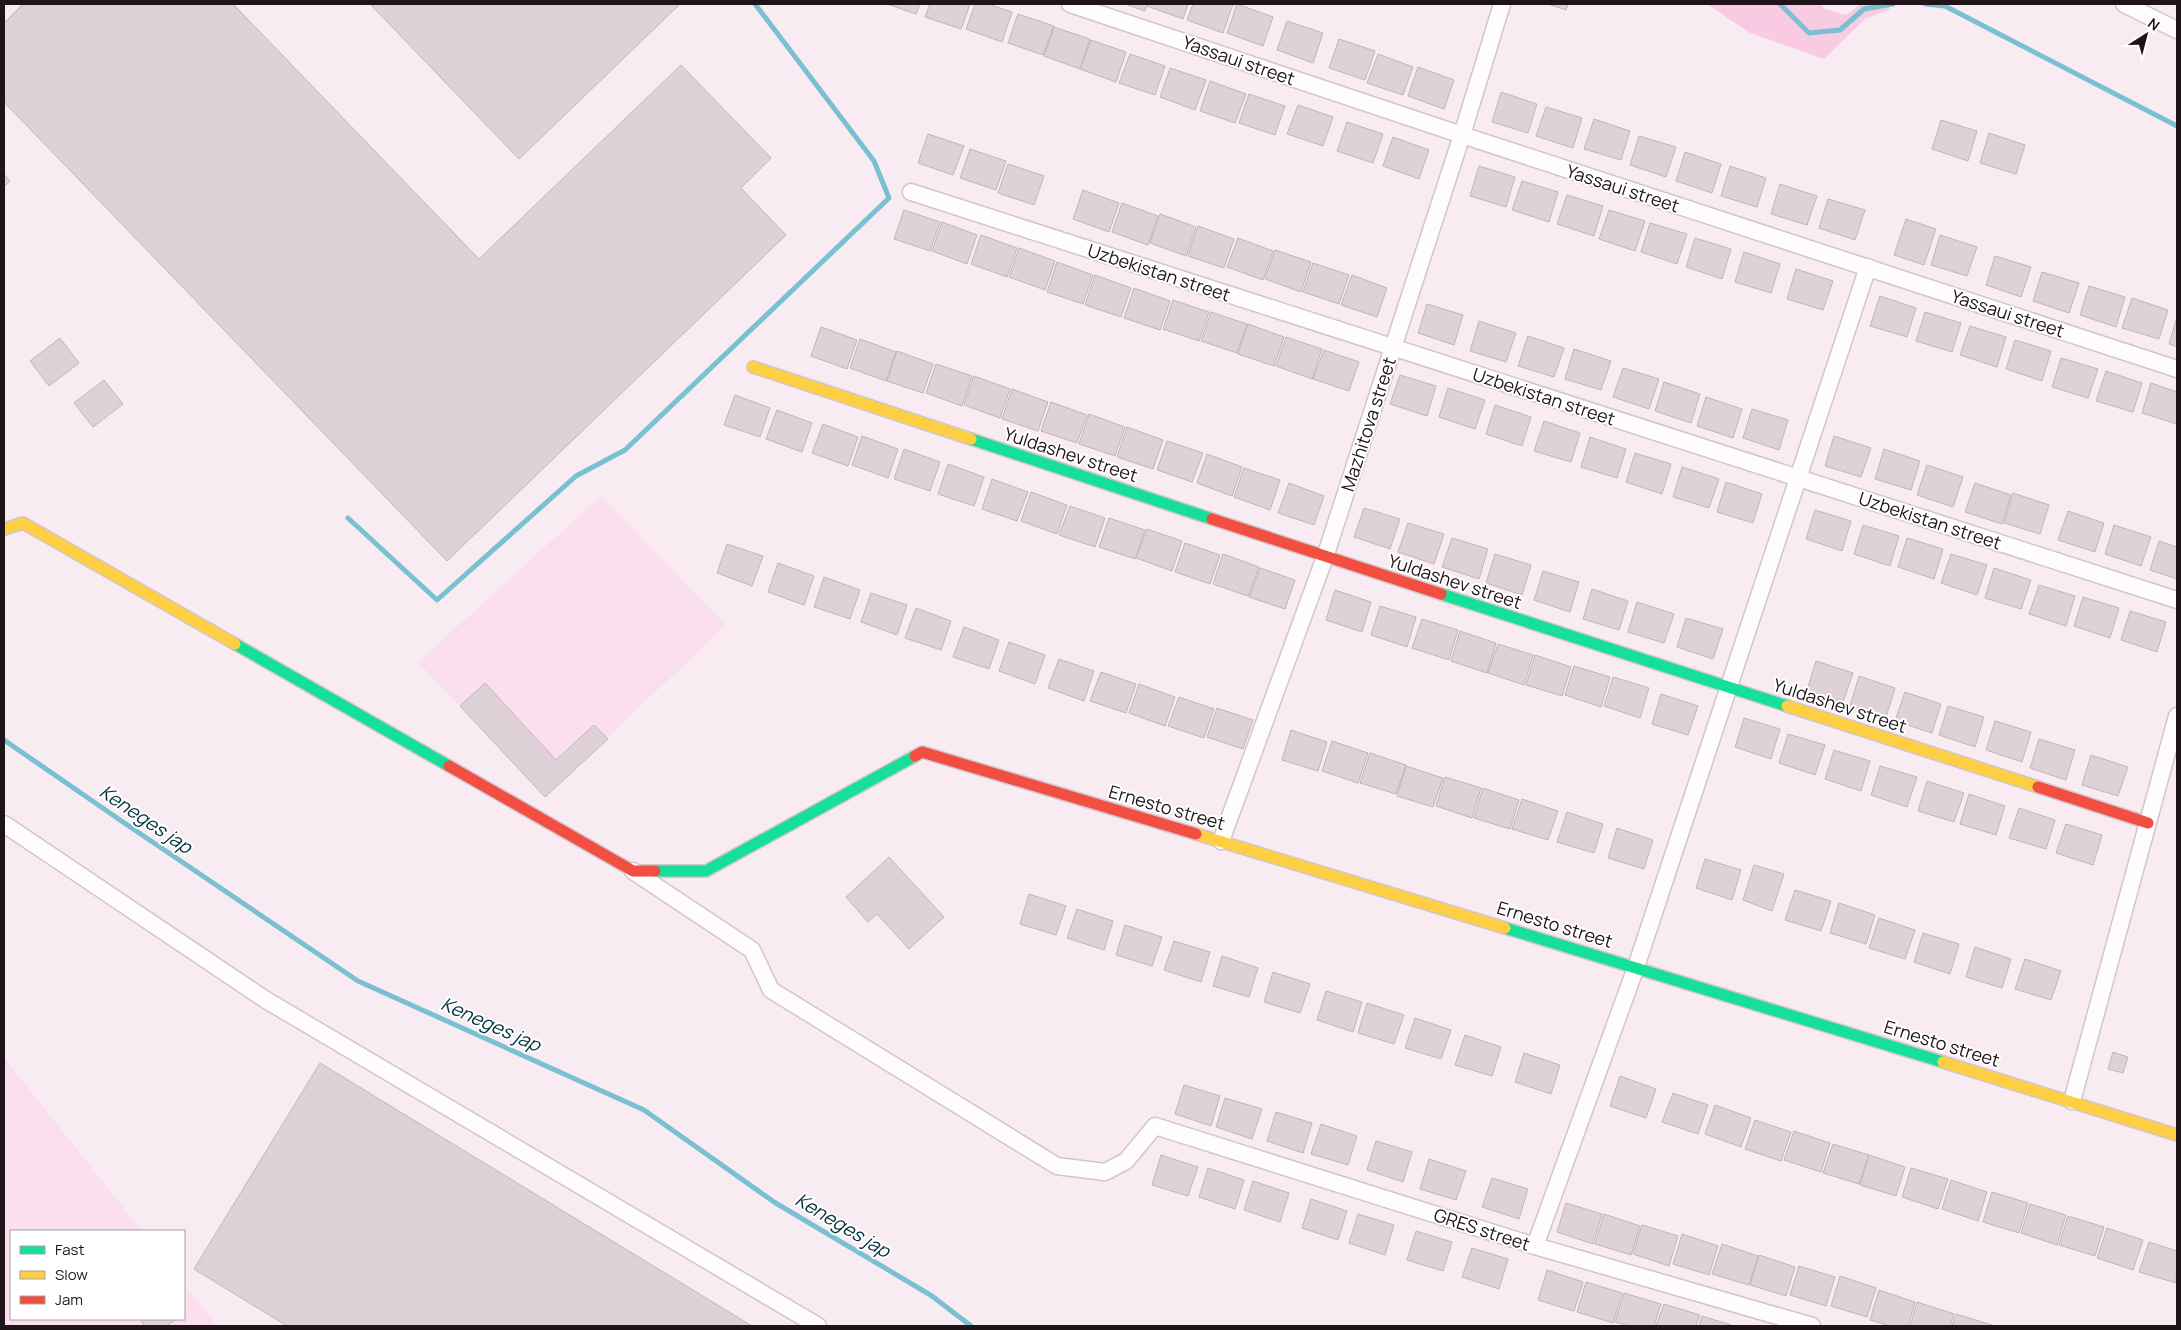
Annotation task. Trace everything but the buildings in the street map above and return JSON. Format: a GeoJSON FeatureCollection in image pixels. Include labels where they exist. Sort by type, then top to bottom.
{"type":"FeatureCollection","features":[{"type":"Feature","properties":{"kind":"street","name":"Yassaui street"},"geometry":{"type":"LineString","coordinates":[[1070,4],[1462,135],[2177,369]]}},
{"type":"Feature","properties":{"kind":"street","name":"Mazhitova street"},"geometry":{"type":"LineString","coordinates":[[1222,841],[1325,557],[1462,135],[1502,4]]}},
{"type":"Feature","properties":{"kind":"street"},"geometry":{"type":"LineString","coordinates":[[2124,4],[2147,9],[2177,30]]}},
{"type":"Feature","properties":{"kind":"street","name":"Uzbekistan street"},"geometry":{"type":"LineString","coordinates":[[911,192],[2177,600]]}},
{"type":"Feature","properties":{"kind":"street"},"geometry":{"type":"LineString","coordinates":[[1535,1246],[1636,967],[1800,477],[1868,267]]}},
{"type":"Feature","properties":{"kind":"street","name":"Yuldashev street"},"geometry":{"type":"LineString","coordinates":[[753,367],[1325,557],[2148,824]]}},
{"type":"Feature","properties":{"kind":"street"},"geometry":{"type":"LineString","coordinates":[[4,529],[23,524],[634,871]]}},
{"type":"Feature","properties":{"kind":"street"},"geometry":{"type":"LineString","coordinates":[[2072,1101],[2177,716]]}},
{"type":"Feature","properties":{"kind":"street","name":"Ernesto street"},"geometry":{"type":"LineString","coordinates":[[634,871],[706,871],[922,752],[1636,967],[2177,1135]]}},
{"type":"Feature","properties":{"kind":"street"},"geometry":{"type":"LineString","coordinates":[[4,824],[266,1000],[818,1326]]}},
{"type":"Feature","properties":{"kind":"street","name":"GRES street"},"geometry":{"type":"LineString","coordinates":[[634,871],[752,950],[771,990],[1057,1166],[1105,1172],[1126,1161],[1155,1126],[1535,1246],[1812,1326]]}},
{"type":"Feature","properties":{"kind":"shaded area"},"geometry":{"type":"Polygon","coordinates":[[[1707,4],[1820,4],[1825,9],[1846,15],[1861,4],[1887,4],[1890,9],[1865,19],[1824,59],[1750,33],[1707,4]]]}},
{"type":"Feature","properties":{"kind":"shaded area"},"geometry":{"type":"Polygon","coordinates":[[[601,496],[726,625],[545,797],[418,662],[601,496]]]}},
{"type":"Feature","properties":{"kind":"shaded area"},"geometry":{"type":"Polygon","coordinates":[[[4,1058],[141,1230],[10,1230],[10,1320],[185,1320],[185,1285],[217,1326],[4,1326],[4,1058]]]}},
{"type":"Feature","properties":{"kind":"waterway"},"geometry":{"type":"LineString","coordinates":[[348,518],[437,600],[576,476],[625,450],[889,198],[874,161],[755,4]]}},
{"type":"Feature","properties":{"kind":"waterway"},"geometry":{"type":"LineString","coordinates":[[1780,4],[1809,33],[1840,30],[1864,9],[1893,4]]}},
{"type":"Feature","properties":{"kind":"waterway"},"geometry":{"type":"LineString","coordinates":[[1925,4],[1945,6],[2177,126]]}},
{"type":"Feature","properties":{"kind":"waterway","name":"Keneges jap"},"geometry":{"type":"LineString","coordinates":[[4,740],[358,981],[644,1110],[774,1202],[932,1296],[971,1326]]}},
{"type":"Feature","properties":{"kind":"traffic: fast"},"geometry":{"type":"LineString","coordinates":[[971,439],[1212,519]]}},
{"type":"Feature","properties":{"kind":"traffic: fast"},"geometry":{"type":"LineString","coordinates":[[1441,594],[1787,706]]}},
{"type":"Feature","properties":{"kind":"traffic: fast"},"geometry":{"type":"LineString","coordinates":[[235,644],[449,766]]}},
{"type":"Feature","properties":{"kind":"traffic: fast"},"geometry":{"type":"LineString","coordinates":[[655,871],[706,871],[915,756]]}},
{"type":"Feature","properties":{"kind":"traffic: fast"},"geometry":{"type":"LineString","coordinates":[[1505,928],[1943,1062]]}},
{"type":"Feature","properties":{"kind":"traffic: slow"},"geometry":{"type":"LineString","coordinates":[[753,367],[971,439]]}},
{"type":"Feature","properties":{"kind":"traffic: slow"},"geometry":{"type":"LineString","coordinates":[[4,529],[23,523],[235,644]]}},
{"type":"Feature","properties":{"kind":"traffic: slow"},"geometry":{"type":"LineString","coordinates":[[1787,706],[2038,787]]}},
{"type":"Feature","properties":{"kind":"traffic: slow"},"geometry":{"type":"LineString","coordinates":[[1196,834],[1505,928]]}},
{"type":"Feature","properties":{"kind":"traffic: slow"},"geometry":{"type":"LineString","coordinates":[[1943,1062],[2177,1135]]}},
{"type":"Feature","properties":{"kind":"traffic: jam"},"geometry":{"type":"LineString","coordinates":[[1212,519],[1441,594]]}},
{"type":"Feature","properties":{"kind":"traffic: jam"},"geometry":{"type":"LineString","coordinates":[[915,756],[922,752],[1196,834]]}},
{"type":"Feature","properties":{"kind":"traffic: jam"},"geometry":{"type":"LineString","coordinates":[[449,766],[633,871],[655,871]]}},
{"type":"Feature","properties":{"kind":"traffic: jam"},"geometry":{"type":"LineString","coordinates":[[2038,787],[2148,823]]}}]}
